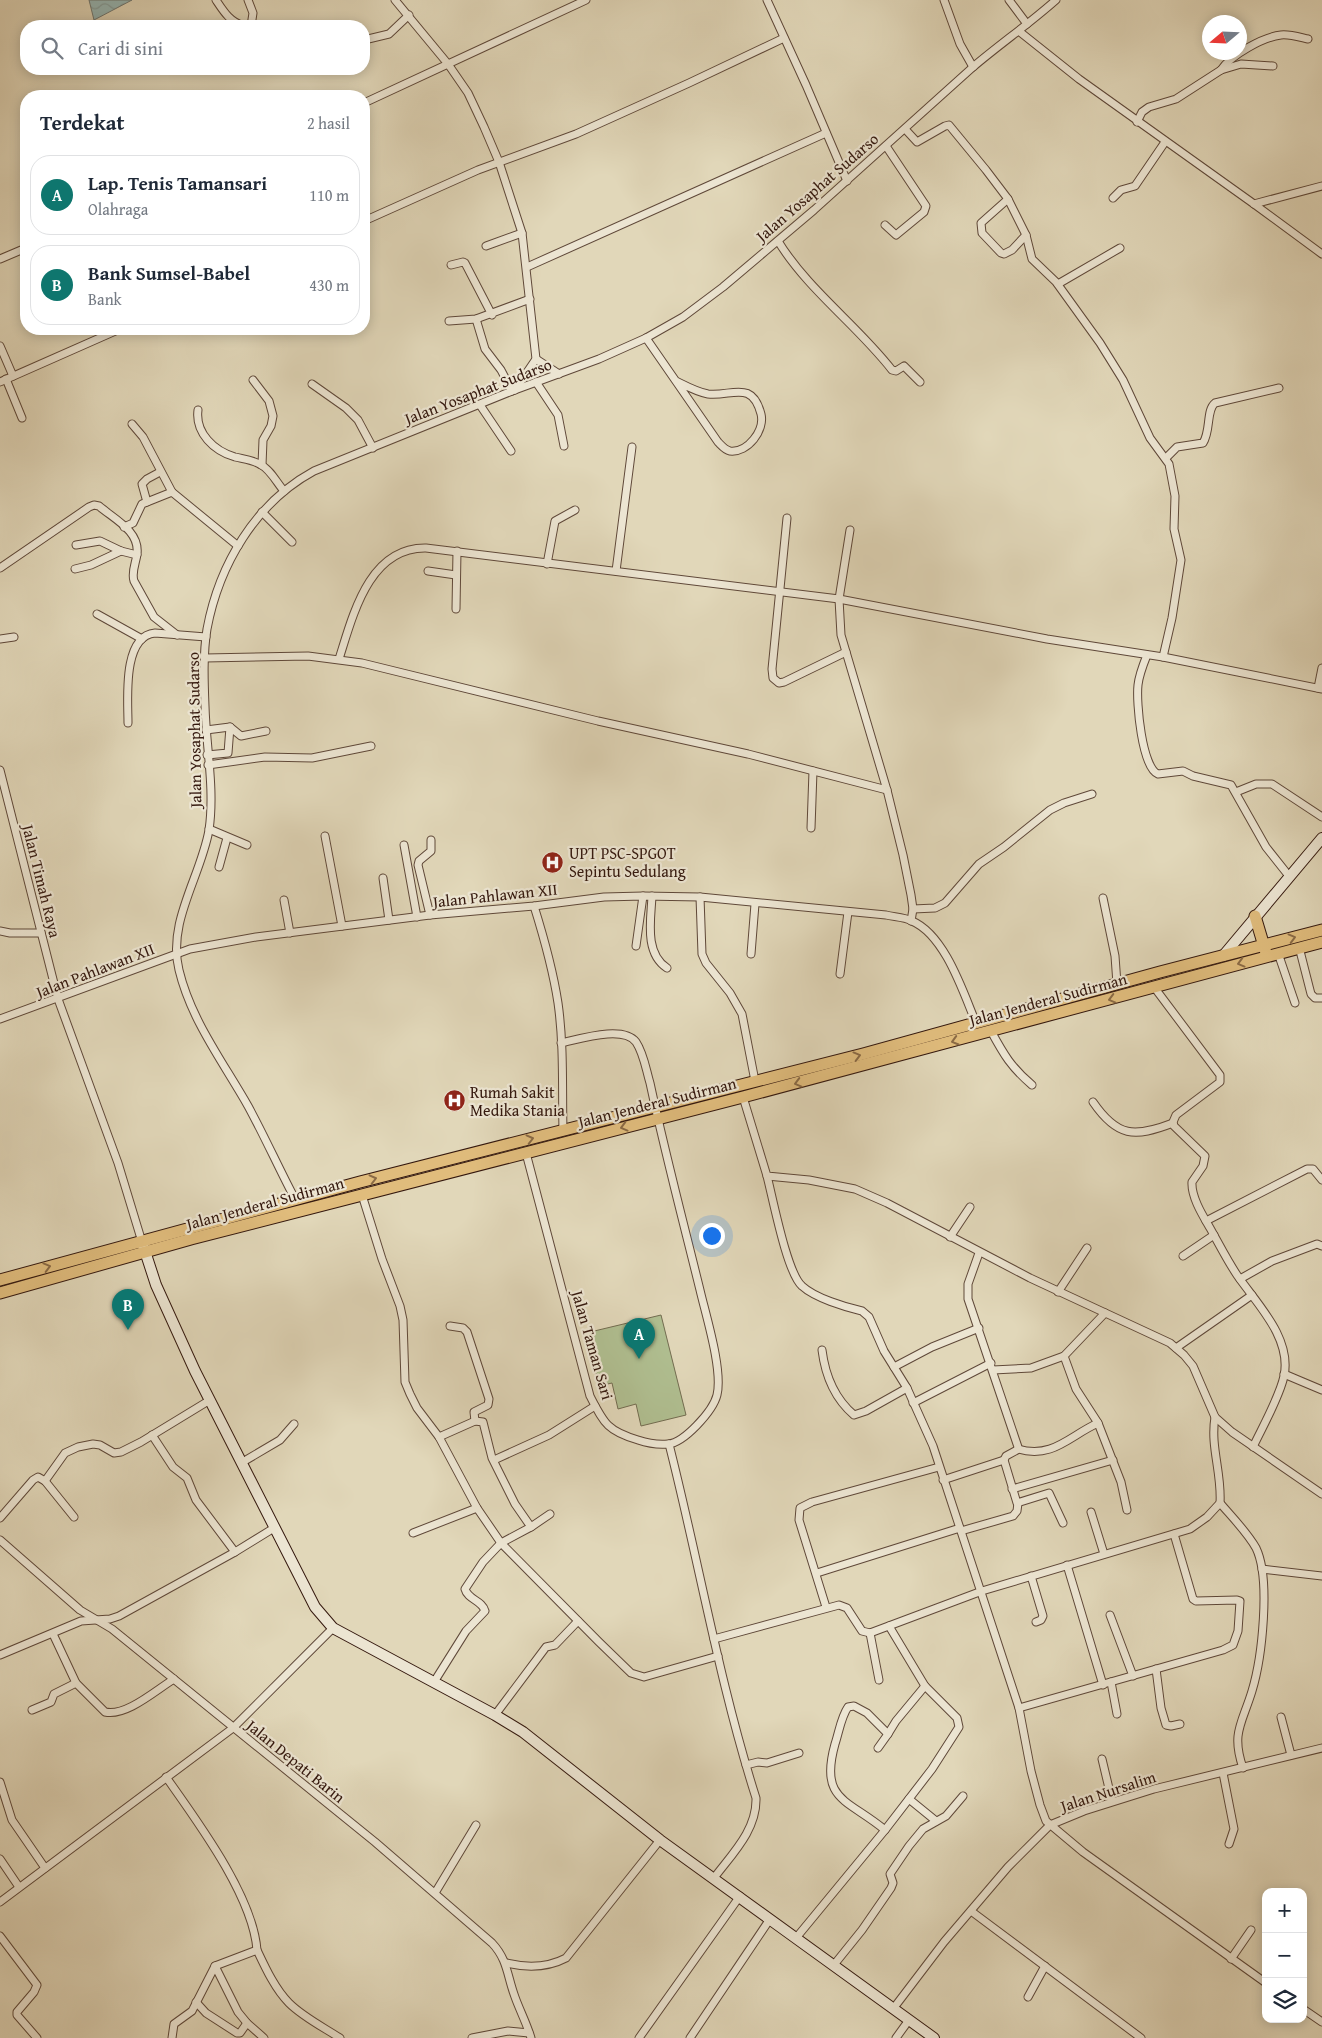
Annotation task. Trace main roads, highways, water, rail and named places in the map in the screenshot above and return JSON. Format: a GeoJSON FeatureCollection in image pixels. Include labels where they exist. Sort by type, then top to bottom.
{"type":"FeatureCollection","features":[{"type":"Feature","properties":{"kind":"main road"},"geometry":{"type":"LineString","coordinates":[[1223,956],[1322,838]]}},
{"type":"Feature","properties":{"kind":"main road"},"geometry":{"type":"LineString","coordinates":[[1256,916],[1269,951]]}},
{"type":"Feature","properties":{"kind":"main road","name":"Jalan Jenderal Sudirman"},"geometry":{"type":"LineString","coordinates":[[0,1280],[362,1195],[744,1097],[1154,987],[1269,951],[1322,930]]}},
{"type":"Feature","properties":{"kind":"main road","name":"Jalan Jenderal Sudirman"},"geometry":{"type":"LineString","coordinates":[[0,1293],[295,1200],[976,1023],[1223,956],[1299,948],[1322,942]]}},
{"type":"Feature","properties":{"kind":"main road"},"geometry":{"type":"LineString","coordinates":[[1042,1004],[1045,1016]]}},
{"type":"Feature","properties":{"kind":"main road"},"geometry":{"type":"LineString","coordinates":[[143,1247],[156,1285],[241,1463],[315,1607],[333,1628],[495,1715],[522,1732],[660,1840],[934,2038]]}},
{"type":"Feature","properties":{"kind":"water"},"geometry":{"type":"Polygon","coordinates":[[[89,0],[132,0],[94,20],[89,0]]]}},
{"type":"Feature","properties":{"kind":"place","name":"UPT PSC-SPGOT Sepintu Sedulang"},"geometry":{"type":"Point","coordinates":[553,862]}},
{"type":"Feature","properties":{"kind":"place","name":"Rumah Sakit Medika Stania"},"geometry":{"type":"Point","coordinates":[454,1101]}},
{"type":"Feature","properties":{"kind":"place","name":"Bank Sumsel-Babel"},"geometry":{"type":"Point","coordinates":[128,1330]}},
{"type":"Feature","properties":{"kind":"place","name":"Lap. Tenis Tamansari"},"geometry":{"type":"Point","coordinates":[639,1359]}}]}
